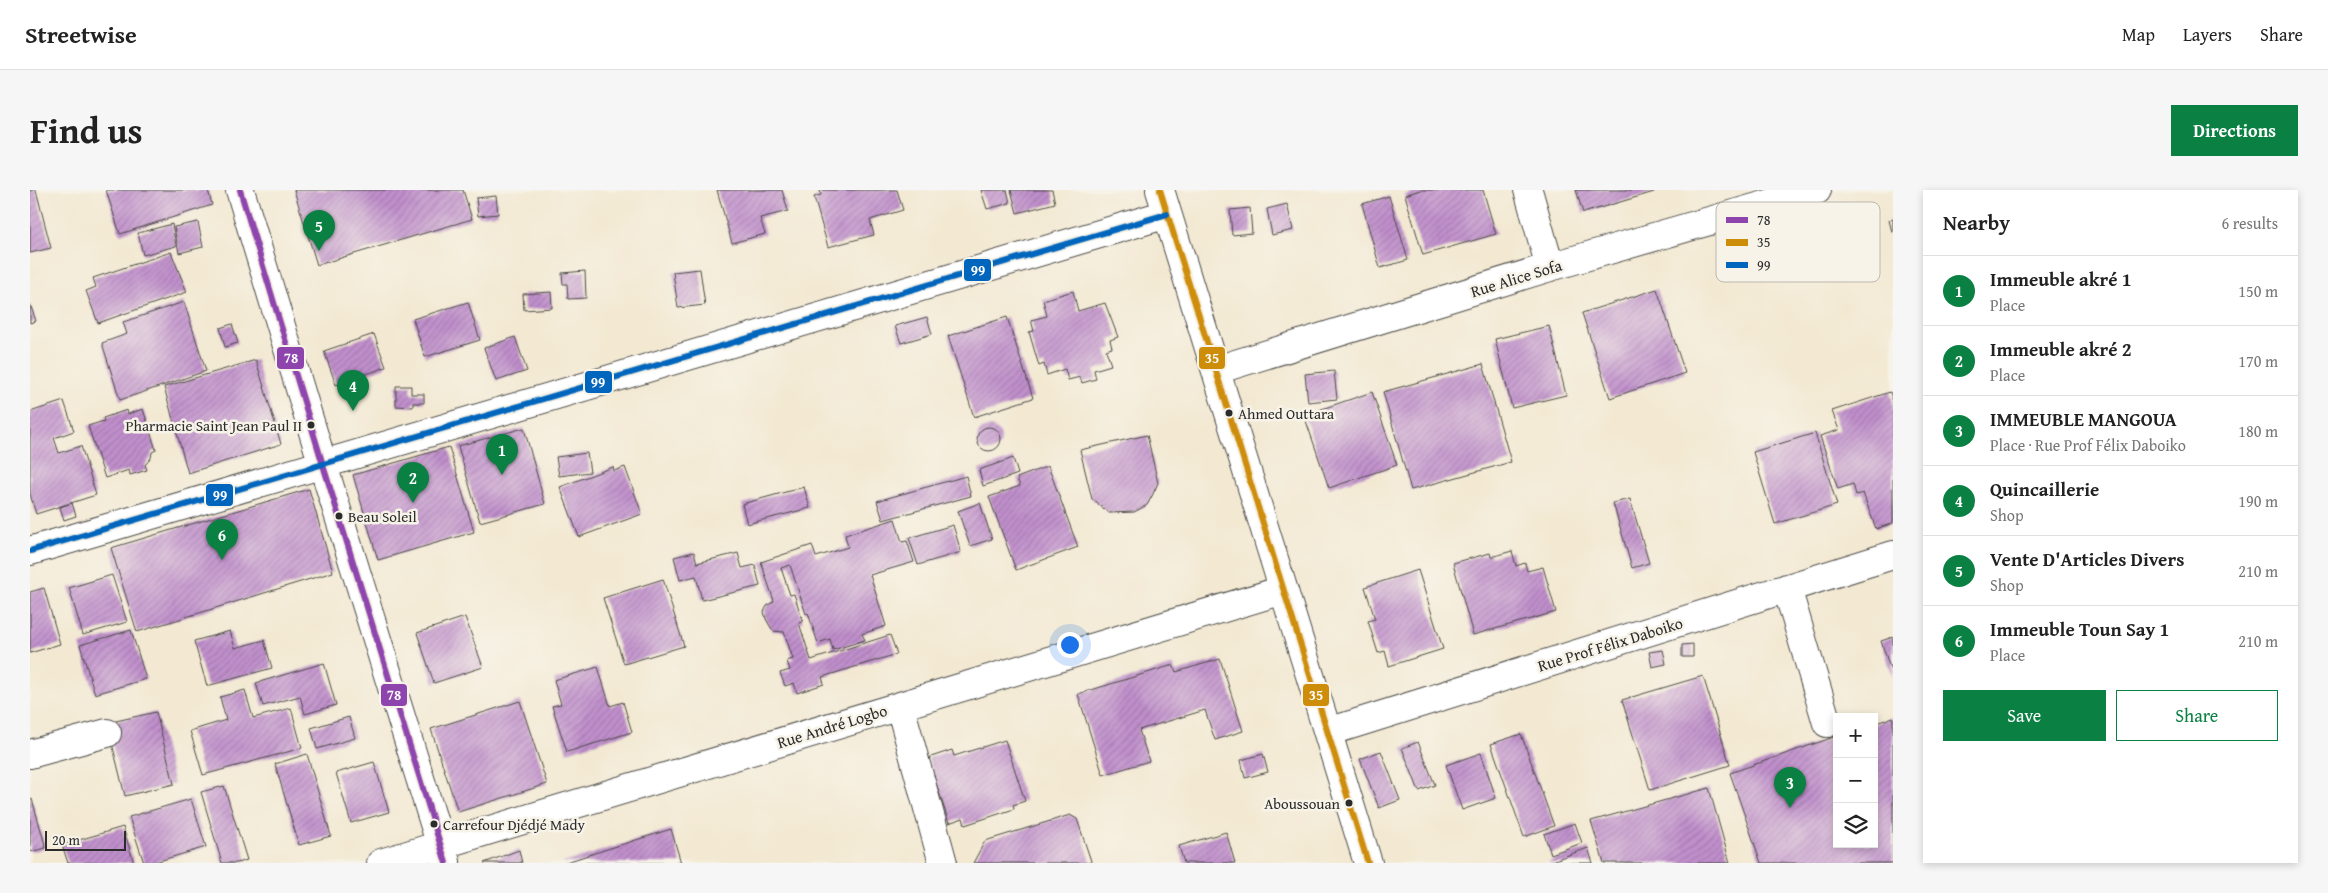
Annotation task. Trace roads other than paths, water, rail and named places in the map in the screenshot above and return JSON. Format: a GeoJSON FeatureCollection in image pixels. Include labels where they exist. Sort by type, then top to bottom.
{"type":"FeatureCollection","features":[{"type":"Feature","properties":{"kind":"street"},"geometry":{"type":"LineString","coordinates":[[240,190],[322,465],[444,854]]}},
{"type":"Feature","properties":{"kind":"street"},"geometry":{"type":"LineString","coordinates":[[1528,190],[1550,268]]}},
{"type":"Feature","properties":{"kind":"street","name":"Rue Alice Sofa"},"geometry":{"type":"LineString","coordinates":[[1776,202],[1817,190]]}},
{"type":"Feature","properties":{"kind":"street"},"geometry":{"type":"LineString","coordinates":[[30,551],[322,465],[1164,202],[1368,863]]}},
{"type":"Feature","properties":{"kind":"street","name":"Rue Alice Sofa"},"geometry":{"type":"LineString","coordinates":[[1216,370],[1716,220]]}},
{"type":"Feature","properties":{"kind":"street","name":"Rue Prof Félix Daboiko"},"geometry":{"type":"LineString","coordinates":[[1328,732],[1893,555]]}},
{"type":"Feature","properties":{"kind":"street"},"geometry":{"type":"LineString","coordinates":[[1787,588],[1827,723]]}},
{"type":"Feature","properties":{"kind":"street","name":"Rue André Logbo"},"geometry":{"type":"LineString","coordinates":[[381,863],[444,854],[900,706],[1283,590]]}},
{"type":"Feature","properties":{"kind":"street"},"geometry":{"type":"LineString","coordinates":[[900,706],[943,863]]}},
{"type":"Feature","properties":{"kind":"street"},"geometry":{"type":"LineString","coordinates":[[30,754],[107,733]]}},
{"type":"Feature","properties":{"kind":"place","name":"Vente D'Articles Divers"},"geometry":{"type":"Point","coordinates":[319,251]}},
{"type":"Feature","properties":{"kind":"place","name":"Quincaillerie"},"geometry":{"type":"Point","coordinates":[353,411]}},
{"type":"Feature","properties":{"kind":"place","name":"Ahmed Outtara"},"geometry":{"type":"Point","coordinates":[1229,413]}},
{"type":"Feature","properties":{"kind":"place","name":"Pharmacie Saint Jean Paul II"},"geometry":{"type":"Point","coordinates":[311,425]}},
{"type":"Feature","properties":{"kind":"place","name":"Immeuble akré 1"},"geometry":{"type":"Point","coordinates":[502,475]}},
{"type":"Feature","properties":{"kind":"place","name":"Immeuble akré 2"},"geometry":{"type":"Point","coordinates":[413,503]}},
{"type":"Feature","properties":{"kind":"place","name":"Beau Soleil"},"geometry":{"type":"Point","coordinates":[339,516]}},
{"type":"Feature","properties":{"kind":"place","name":"Immeuble Toun Say 1"},"geometry":{"type":"Point","coordinates":[222,560]}},
{"type":"Feature","properties":{"kind":"place","name":"Aboussouan"},"geometry":{"type":"Point","coordinates":[1349,803]}},
{"type":"Feature","properties":{"kind":"place","name":"IMMEUBLE MANGOUA"},"geometry":{"type":"Point","coordinates":[1790,808]}},
{"type":"Feature","properties":{"kind":"place","name":"Carrefour Djédjé Mady"},"geometry":{"type":"Point","coordinates":[434,824]}}]}
